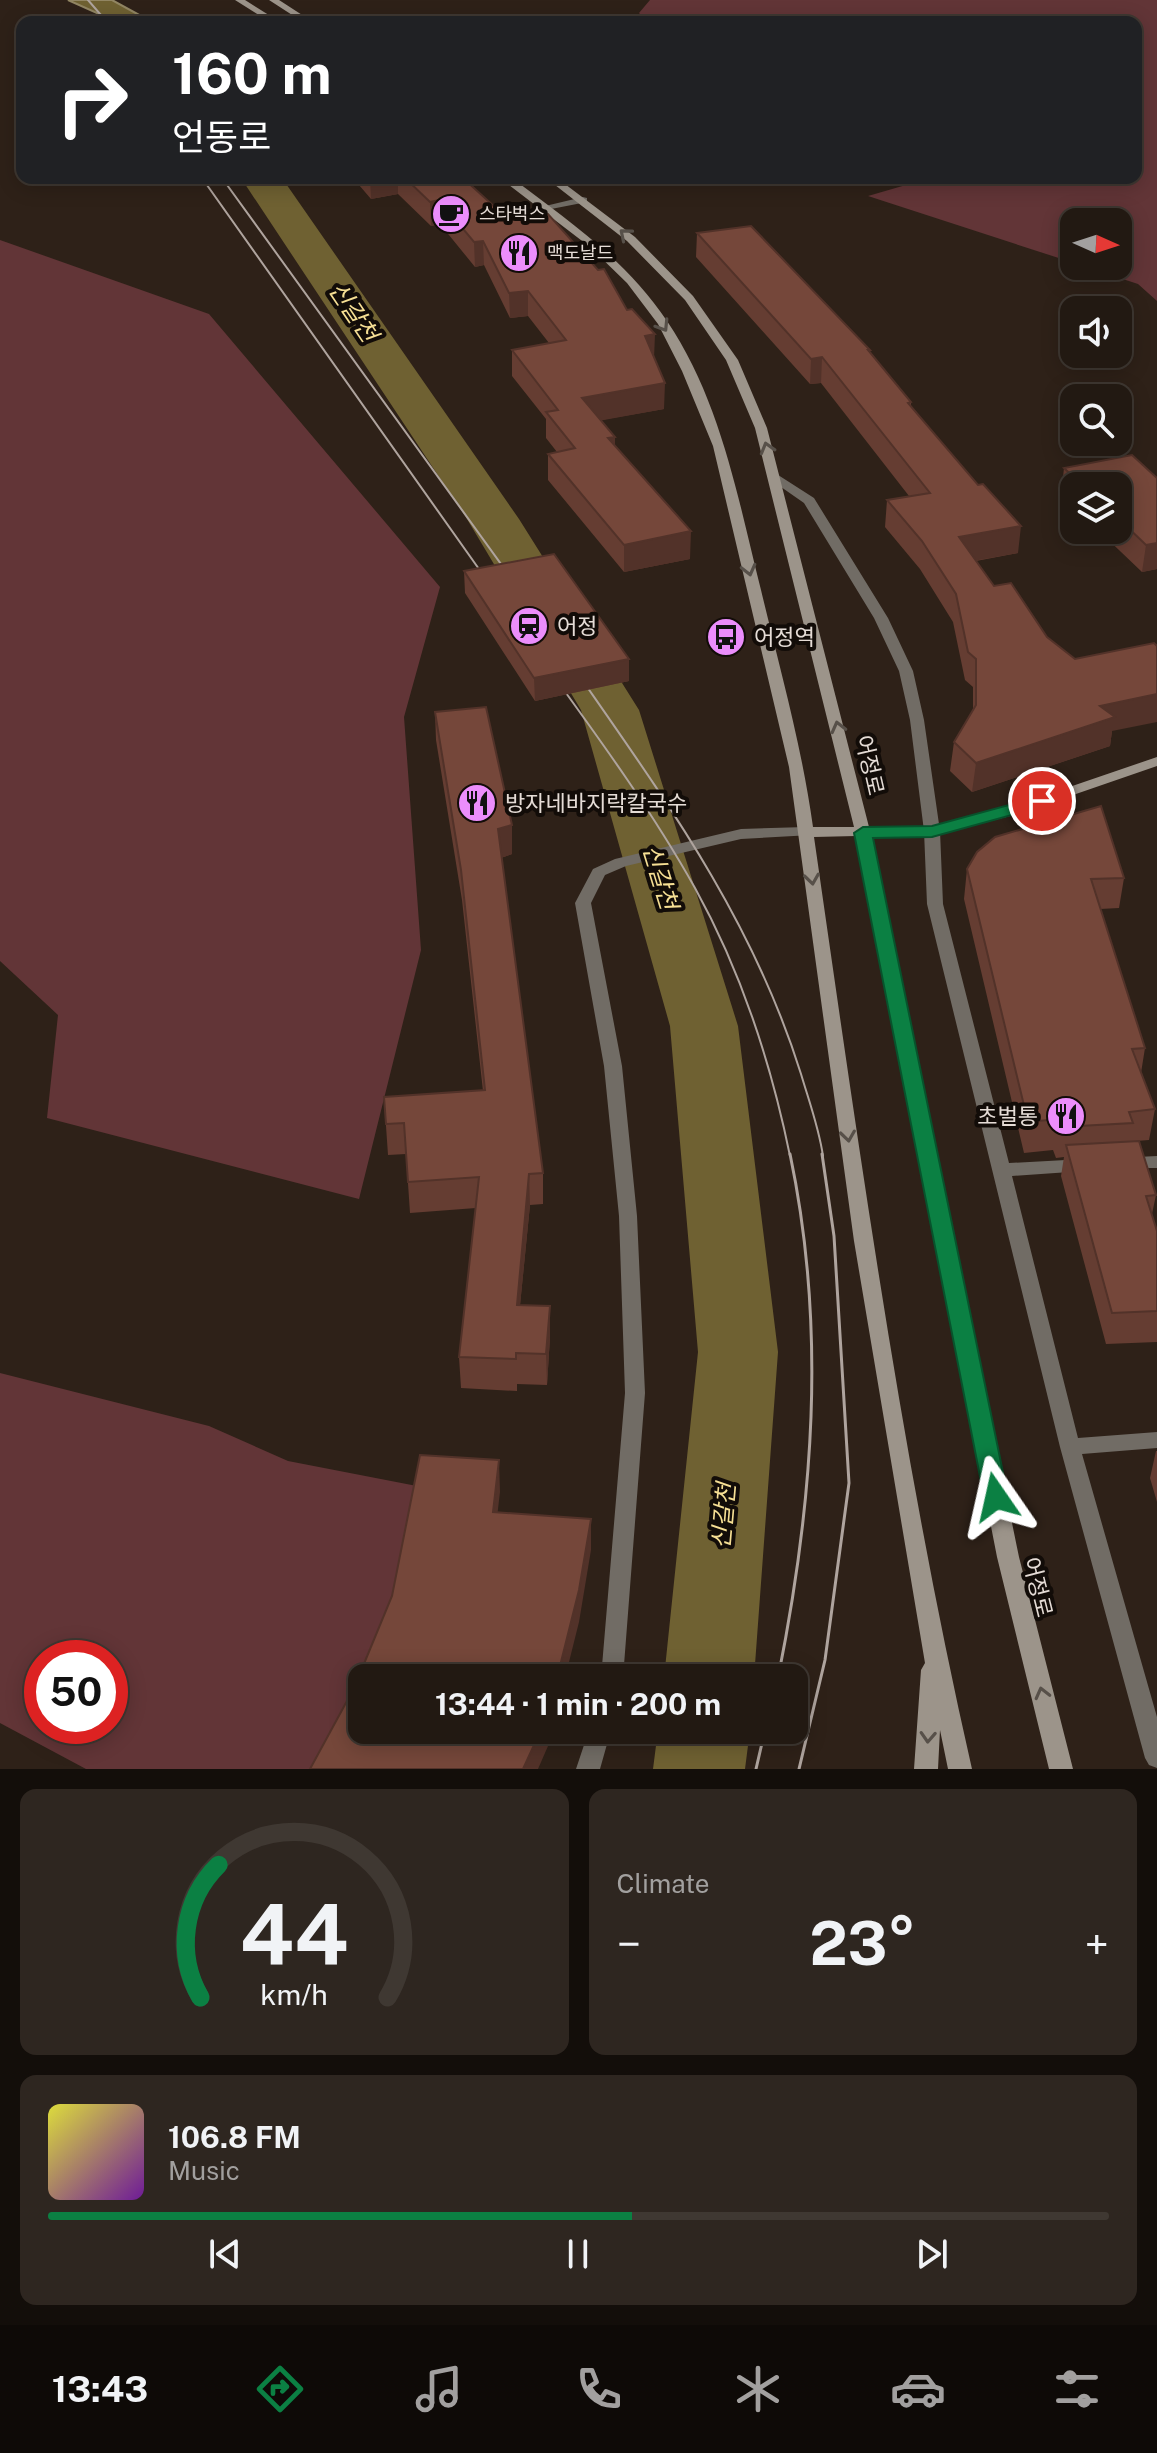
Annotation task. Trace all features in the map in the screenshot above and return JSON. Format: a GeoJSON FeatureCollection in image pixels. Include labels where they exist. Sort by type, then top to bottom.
{"type":"FeatureCollection","features":[{"type":"Feature","properties":{"kind":"main road"},"geometry":{"type":"LineString","coordinates":[[273,0],[299,16]]}},
{"type":"Feature","properties":{"kind":"main road"},"geometry":{"type":"LineString","coordinates":[[244,1],[267,16]]}},
{"type":"Feature","properties":{"kind":"main road"},"geometry":{"type":"LineString","coordinates":[[513,184],[546,207],[631,281],[663,323],[688,371],[719,446],[797,767],[863,1241],[933,1648],[960,1769]]}},
{"type":"Feature","properties":{"kind":"main road","name":"어정로"},"geometry":{"type":"LineString","coordinates":[[560,184],[631,239],[689,298],[732,360],[756,414],[775,477],[863,833],[1008,1557],[1061,1769]]}},
{"type":"Feature","properties":{"kind":"main road"},"geometry":{"type":"LineString","coordinates":[[806,832],[932,831],[1013,811],[1157,761]]}},
{"type":"Feature","properties":{"kind":"main road"},"geometry":{"type":"LineString","coordinates":[[926,1769],[933,1648]]}},
{"type":"Feature","properties":{"kind":"street"},"geometry":{"type":"LineString","coordinates":[[546,207],[583,200]]}},
{"type":"Feature","properties":{"kind":"street"},"geometry":{"type":"LineString","coordinates":[[775,477],[809,501],[881,618],[906,671],[917,720],[932,831],[935,904],[1070,1447],[1157,1758]]}},
{"type":"Feature","properties":{"kind":"street"},"geometry":{"type":"LineString","coordinates":[[613,1664],[635,1393],[628,1216],[613,1066],[583,903],[599,872],[621,862],[741,834],[806,832]]}},
{"type":"Feature","properties":{"kind":"street"},"geometry":{"type":"LineString","coordinates":[[1002,1170],[1157,1162]]}},
{"type":"Feature","properties":{"kind":"street"},"geometry":{"type":"LineString","coordinates":[[1070,1447],[1157,1440]]}},
{"type":"Feature","properties":{"kind":"street"},"geometry":{"type":"LineString","coordinates":[[588,1769],[596,1744]]}},
{"type":"Feature","properties":{"kind":"shaded area"},"geometry":{"type":"Polygon","coordinates":[[[68,0],[112,0],[141,16],[104,16],[68,0]]]}},
{"type":"Feature","properties":{"kind":"shaded area"},"geometry":{"type":"Polygon","coordinates":[[[650,0],[1157,0],[1157,301],[1138,284],[1126,280],[1132,280],[1132,208],[1060,208],[1060,258],[868,196],[909,184],[1142,184],[1142,16],[642,16],[639,13],[650,0]]]}},
{"type":"Feature","properties":{"kind":"shaded area"},"geometry":{"type":"Polygon","coordinates":[[[0,240],[209,314],[440,587],[404,717],[421,950],[359,1199],[47,1118],[58,1015],[0,961],[0,240]]]}},
{"type":"Feature","properties":{"kind":"shaded area"},"geometry":{"type":"Polygon","coordinates":[[[0,1373],[209,1426],[288,1461],[422,1487],[394,1627],[371,1664],[348,1664],[348,1718],[330,1769],[86,1769],[39,1744],[128,1744],[128,1640],[24,1640],[24,1736],[0,1723],[0,1373]]]}},
{"type":"Feature","properties":{"kind":"building"},"geometry":{"type":"Polygon","coordinates":[[[411,184],[470,184],[509,220],[548,214],[598,270],[604,269],[627,310],[632,309],[655,334],[645,336],[665,383],[582,398],[615,437],[608,438],[691,531],[624,545],[548,454],[575,448],[546,412],[558,410],[512,350],[566,340],[528,291],[509,293],[483,241],[474,242],[439,200],[430,202],[411,184]]]}},
{"type":"Feature","properties":{"kind":"building"},"geometry":{"type":"Polygon","coordinates":[[[751,226],[870,350],[911,402],[908,403],[978,485],[983,484],[1021,526],[959,537],[994,586],[1011,583],[1047,637],[1075,659],[1154,643],[1157,646],[1157,694],[1100,706],[1115,717],[976,763],[954,742],[976,705],[976,659],[968,652],[956,594],[922,541],[887,500],[930,493],[822,357],[811,359],[697,233],[751,226]]]}},
{"type":"Feature","properties":{"kind":"building"},"geometry":{"type":"Polygon","coordinates":[[[1132,455],[1157,478],[1157,543],[1146,545],[1132,532],[1132,472],[1068,472],[1064,468],[1132,455]]]}},
{"type":"Feature","properties":{"kind":"building"},"geometry":{"type":"Polygon","coordinates":[[[554,554],[629,659],[534,678],[464,571],[554,554]]]}},
{"type":"Feature","properties":{"kind":"building"},"geometry":{"type":"Polygon","coordinates":[[[486,707],[512,825],[498,829],[543,1173],[529,1174],[517,1305],[550,1306],[546,1354],[516,1353],[516,1359],[459,1357],[479,1177],[408,1182],[404,1123],[386,1124],[384,1097],[485,1090],[461,870],[435,712],[486,707]]]}},
{"type":"Feature","properties":{"kind":"building"},"geometry":{"type":"Polygon","coordinates":[[[1101,806],[1124,878],[1091,879],[1145,1048],[1132,1049],[1155,1109],[1129,1112],[1133,1123],[1061,1127],[1058,1119],[1028,1122],[967,869],[977,852],[995,837],[1101,806]]]}},
{"type":"Feature","properties":{"kind":"building"},"geometry":{"type":"Polygon","coordinates":[[[1139,1141],[1156,1195],[1146,1196],[1157,1231],[1157,1311],[1112,1313],[1066,1145],[1139,1141]]]}},
{"type":"Feature","properties":{"kind":"building"},"geometry":{"type":"Polygon","coordinates":[[[420,1455],[499,1460],[493,1512],[591,1519],[579,1590],[560,1664],[364,1664],[392,1596],[420,1455]]]}},
{"type":"Feature","properties":{"kind":"building"},"geometry":{"type":"Polygon","coordinates":[[[348,1699],[348,1744],[535,1744],[523,1769],[310,1769],[348,1699]]]}},
{"type":"Feature","properties":{"kind":"waterway","name":"신갈천"},"geometry":{"type":"LineString","coordinates":[[265,184],[493,519],[610,710],[704,1026],[738,1352],[710,1664]]}},
{"type":"Feature","properties":{"kind":"waterway","name":"신갈천"},"geometry":{"type":"LineString","coordinates":[[699,1769],[702,1744]]}},
{"type":"Feature","properties":{"kind":"tram line"},"geometry":{"type":"LineString","coordinates":[[88,0],[102,16]]}},
{"type":"Feature","properties":{"kind":"tram line"},"geometry":{"type":"LineString","coordinates":[[206,184],[491,586]]}},
{"type":"Feature","properties":{"kind":"tram line"},"geometry":{"type":"LineString","coordinates":[[226,184],[514,582]]}},
{"type":"Feature","properties":{"kind":"tram line"},"geometry":{"type":"LineString","coordinates":[[576,671],[675,815],[733,913],[781,1018],[801,1074],[823,1156]]}},
{"type":"Feature","properties":{"kind":"tram line"},"geometry":{"type":"LineString","coordinates":[[553,675],[645,806],[712,920],[753,1018],[774,1087],[790,1156]]}},
{"type":"Feature","properties":{"kind":"tram line"},"geometry":{"type":"LineString","coordinates":[[781,1664],[800,1547],[811,1417],[809,1286],[802,1220],[790,1154]]}},
{"type":"Feature","properties":{"kind":"tram line"},"geometry":{"type":"LineString","coordinates":[[799,1769],[825,1660],[849,1483],[834,1236],[822,1154]]}},
{"type":"Feature","properties":{"kind":"tram line"},"geometry":{"type":"LineString","coordinates":[[756,1769],[762,1744]]}},
{"type":"Feature","properties":{"kind":"place","name":"스타벅스"},"geometry":{"type":"Point","coordinates":[451,214]}},
{"type":"Feature","properties":{"kind":"place","name":"맥도날드"},"geometry":{"type":"Point","coordinates":[519,253]}},
{"type":"Feature","properties":{"kind":"place","name":"어정"},"geometry":{"type":"Point","coordinates":[529,626]}},
{"type":"Feature","properties":{"kind":"place","name":"어정역"},"geometry":{"type":"Point","coordinates":[726,637]}},
{"type":"Feature","properties":{"kind":"place","name":"방자네바지락칼국수"},"geometry":{"type":"Point","coordinates":[477,803]}},
{"type":"Feature","properties":{"kind":"place","name":"초벌통"},"geometry":{"type":"Point","coordinates":[1066,1116]}},
{"type":"Feature","properties":{"kind":"route"},"geometry":{"type":"LineString","coordinates":[[996,1497],[863,833],[932,831],[1042,801]]}}]}
